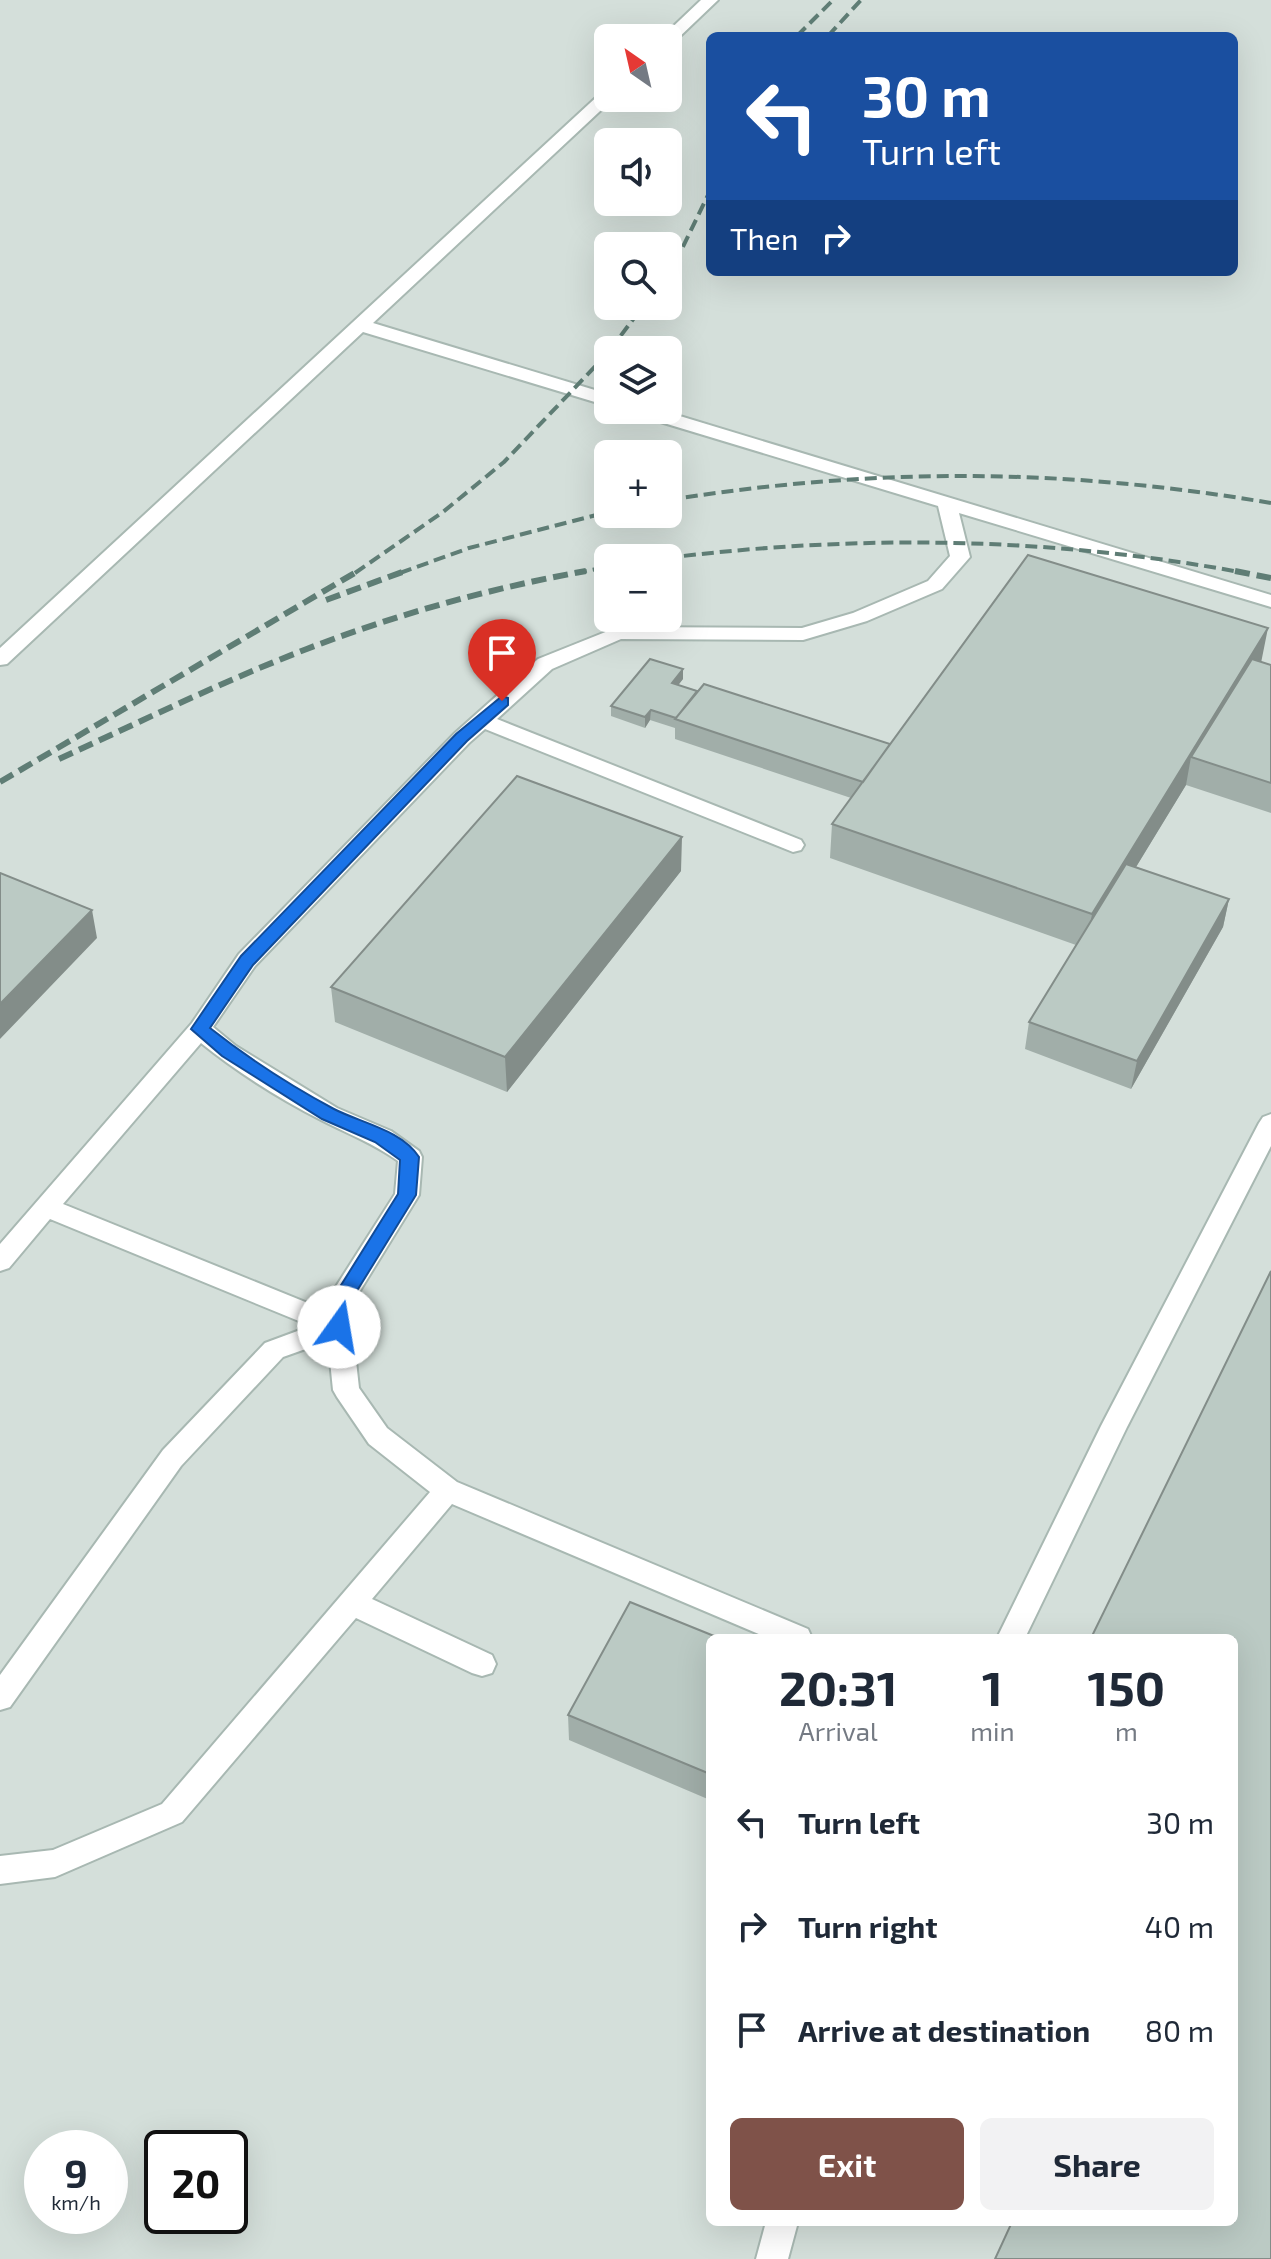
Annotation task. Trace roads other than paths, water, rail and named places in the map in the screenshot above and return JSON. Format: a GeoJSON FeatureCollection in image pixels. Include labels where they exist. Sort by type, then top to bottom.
{"type":"FeatureCollection","features":[{"type":"Feature","properties":{"kind":"lane"},"geometry":{"type":"LineString","coordinates":[[682,26],[710,0]]}},
{"type":"Feature","properties":{"kind":"lane"},"geometry":{"type":"LineString","coordinates":[[0,659],[594,108]]}},
{"type":"Feature","properties":{"kind":"lane"},"geometry":{"type":"LineString","coordinates":[[360,325],[594,396]]}},
{"type":"Feature","properties":{"kind":"lane"},"geometry":{"type":"LineString","coordinates":[[682,422],[1271,601]]}},
{"type":"Feature","properties":{"kind":"lane"},"geometry":{"type":"LineString","coordinates":[[0,1261],[200,1029],[247,960],[481,720],[545,664],[618,633],[803,634],[860,617],[935,585],[960,557],[947,503]]}},
{"type":"Feature","properties":{"kind":"lane"},"geometry":{"type":"LineString","coordinates":[[481,720],[793,845]]}},
{"type":"Feature","properties":{"kind":"lane"},"geometry":{"type":"LineString","coordinates":[[200,1029],[228,1052],[329,1114],[382,1137],[410,1157],[407,1195],[337,1306],[346,1390],[378,1436],[448,1490],[789,1634]]}},
{"type":"Feature","properties":{"kind":"lane"},"geometry":{"type":"LineString","coordinates":[[1013,1634],[1114,1426],[1271,1123]]}},
{"type":"Feature","properties":{"kind":"lane"},"geometry":{"type":"LineString","coordinates":[[46,1207],[339,1327]]}},
{"type":"Feature","properties":{"kind":"lane"},"geometry":{"type":"LineString","coordinates":[[0,1698],[172,1458],[274,1350],[339,1327]]}},
{"type":"Feature","properties":{"kind":"lane"},"geometry":{"type":"LineString","coordinates":[[0,1870],[55,1863],[172,1813],[448,1490]]}},
{"type":"Feature","properties":{"kind":"lane"},"geometry":{"type":"LineString","coordinates":[[352,1603],[482,1664]]}},
{"type":"Feature","properties":{"kind":"lane"},"geometry":{"type":"LineString","coordinates":[[772,2259],[781,2226]]}},
{"type":"Feature","properties":{"kind":"railway"},"geometry":{"type":"LineString","coordinates":[[801,32],[833,0]]}},
{"type":"Feature","properties":{"kind":"railway"},"geometry":{"type":"LineString","coordinates":[[832,32],[861,0]]}},
{"type":"Feature","properties":{"kind":"railway"},"geometry":{"type":"LineString","coordinates":[[682,249],[706,199]]}},
{"type":"Feature","properties":{"kind":"railway"},"geometry":{"type":"LineString","coordinates":[[620,336],[632,320]]}},
{"type":"Feature","properties":{"kind":"railway"},"geometry":{"type":"LineString","coordinates":[[357,571],[443,512],[504,462],[594,368]]}},
{"type":"Feature","properties":{"kind":"railway"},"geometry":{"type":"LineString","coordinates":[[682,498],[821,482],[970,476],[1118,483],[1271,503]]}},
{"type":"Feature","properties":{"kind":"railway"},"geometry":{"type":"LineString","coordinates":[[400,573],[469,548],[594,516]]}},
{"type":"Feature","properties":{"kind":"railway"},"geometry":{"type":"LineString","coordinates":[[682,556],[812,545],[956,543],[1101,552],[1245,573]]}},
{"type":"Feature","properties":{"kind":"railway"},"geometry":{"type":"LineString","coordinates":[[586,571],[594,570]]}},
{"type":"Feature","properties":{"kind":"railway"},"geometry":{"type":"LineString","coordinates":[[0,782],[357,571]]}},
{"type":"Feature","properties":{"kind":"railway"},"geometry":{"type":"LineString","coordinates":[[326,600],[405,571]]}},
{"type":"Feature","properties":{"kind":"railway"},"geometry":{"type":"LineString","coordinates":[[59,759],[243,675],[356,631],[470,596],[586,571]]}},
{"type":"Feature","properties":{"kind":"railway"},"geometry":{"type":"LineString","coordinates":[[575,573],[586,571]]}},
{"type":"Feature","properties":{"kind":"railway"},"geometry":{"type":"LineString","coordinates":[[1235,571],[1271,578]]}}]}
